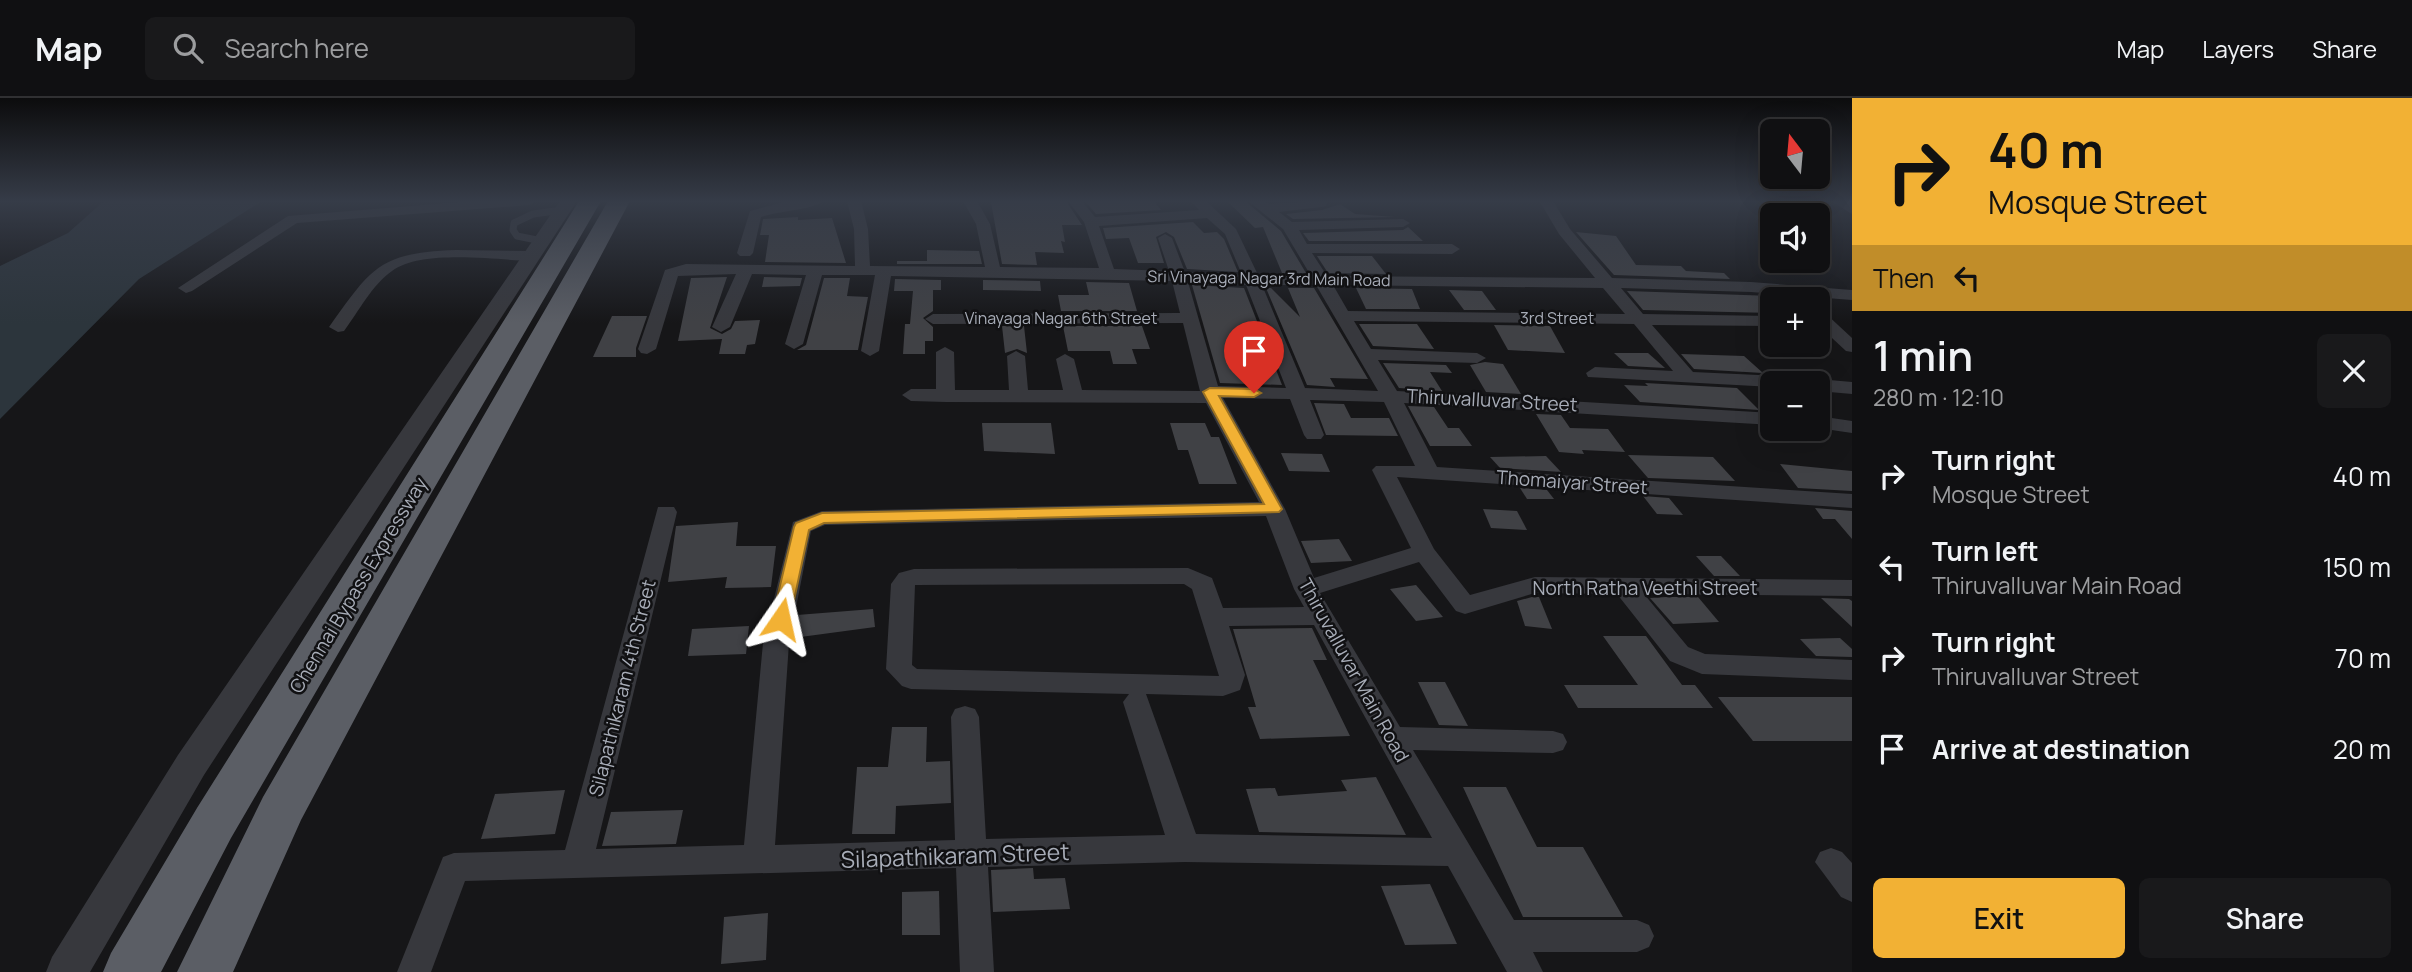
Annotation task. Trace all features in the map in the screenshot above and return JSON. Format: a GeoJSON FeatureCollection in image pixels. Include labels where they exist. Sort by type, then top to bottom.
{"type":"FeatureCollection","features":[{"type":"Feature","properties":{"kind":"highway","name":"Chennai Bypass Expressway"},"geometry":{"type":"LineString","coordinates":[[131,972],[214,822],[552,242]]}},
{"type":"Feature","properties":{"kind":"highway","name":"Chennai Bypass Expressway"},"geometry":{"type":"LineString","coordinates":[[205,972],[280,813],[597,242]]}},
{"type":"Feature","properties":{"kind":"street"},"geometry":{"type":"LineString","coordinates":[[187,288],[258,242]]}},
{"type":"Feature","properties":{"kind":"street"},"geometry":{"type":"LineString","coordinates":[[67,972],[191,765],[542,242]]}},
{"type":"Feature","properties":{"kind":"street"},"geometry":{"type":"LineString","coordinates":[[721,327],[746,261],[750,242]]}},
{"type":"Feature","properties":{"kind":"street"},"geometry":{"type":"LineString","coordinates":[[862,242],[863,272]]}},
{"type":"Feature","properties":{"kind":"street"},"geometry":{"type":"LineString","coordinates":[[987,242],[994,273]]}},
{"type":"Feature","properties":{"kind":"street"},"geometry":{"type":"LineString","coordinates":[[1097,242],[1108,274]]}},
{"type":"Feature","properties":{"kind":"street","name":"Thiruvalluvar Main Road"},"geometry":{"type":"LineString","coordinates":[[1166,242],[1211,395],[1274,509],[1306,589],[1526,972]]}},
{"type":"Feature","properties":{"kind":"street"},"geometry":{"type":"LineString","coordinates":[[1235,242],[1314,435]]}},
{"type":"Feature","properties":{"kind":"street"},"geometry":{"type":"LineString","coordinates":[[1298,242],[1390,395],[1429,473]]}},
{"type":"Feature","properties":{"kind":"street"},"geometry":{"type":"LineString","coordinates":[[1573,242],[1688,378]]}},
{"type":"Feature","properties":{"kind":"street"},"geometry":{"type":"LineString","coordinates":[[338,327],[384,269],[395,262],[424,256],[537,248]]}},
{"type":"Feature","properties":{"kind":"street"},"geometry":{"type":"LineString","coordinates":[[1301,248],[1452,250]]}},
{"type":"Feature","properties":{"kind":"street","name":"Sri Vinayaga Nagar 3rd Main Road"},"geometry":{"type":"LineString","coordinates":[[686,269],[746,261],[816,271],[1108,274],[1251,280],[1609,283],[1760,293]]}},
{"type":"Feature","properties":{"kind":"street"},"geometry":{"type":"LineString","coordinates":[[647,349],[671,273],[686,269]]}},
{"type":"Feature","properties":{"kind":"street"},"geometry":{"type":"LineString","coordinates":[[794,344],[816,271]]}},
{"type":"Feature","properties":{"kind":"street"},"geometry":{"type":"LineString","coordinates":[[870,351],[884,272]]}},
{"type":"Feature","properties":{"kind":"street","name":"Sri Vinayaga Nagar 3rd Main Road"},"geometry":{"type":"LineString","coordinates":[[1830,295],[1852,295]]}},
{"type":"Feature","properties":{"kind":"street","name":"3rd Street"},"geometry":{"type":"LineString","coordinates":[[1341,316],[1760,321]]}},
{"type":"Feature","properties":{"kind":"street","name":"Vinayaga Nagar 6th Street"},"geometry":{"type":"LineString","coordinates":[[933,319],[1190,318]]}},
{"type":"Feature","properties":{"kind":"street"},"geometry":{"type":"LineString","coordinates":[[1830,328],[1852,347]]}},
{"type":"Feature","properties":{"kind":"street"},"geometry":{"type":"LineString","coordinates":[[945,352],[946,396]]}},
{"type":"Feature","properties":{"kind":"street"},"geometry":{"type":"LineString","coordinates":[[1364,354],[1477,358]]}},
{"type":"Feature","properties":{"kind":"street"},"geometry":{"type":"LineString","coordinates":[[1016,356],[1019,396]]}},
{"type":"Feature","properties":{"kind":"street"},"geometry":{"type":"LineString","coordinates":[[1066,359],[1074,396]]}},
{"type":"Feature","properties":{"kind":"street"},"geometry":{"type":"LineString","coordinates":[[1595,373],[1760,381]]}},
{"type":"Feature","properties":{"kind":"street"},"geometry":{"type":"LineString","coordinates":[[1830,386],[1852,388]]}},
{"type":"Feature","properties":{"kind":"street","name":"Thiruvalluvar Street"},"geometry":{"type":"LineString","coordinates":[[911,395],[1390,395],[1594,404],[1760,418]]}},
{"type":"Feature","properties":{"kind":"street"},"geometry":{"type":"LineString","coordinates":[[1830,424],[1852,427]]}},
{"type":"Feature","properties":{"kind":"street","name":"Thomaiyar Street"},"geometry":{"type":"LineString","coordinates":[[1424,552],[1383,470],[1852,501]]}},
{"type":"Feature","properties":{"kind":"street"},"geometry":{"type":"LineString","coordinates":[[758,861],[776,643],[802,527],[822,518],[1274,509]]}},
{"type":"Feature","properties":{"kind":"street","name":"Silapathikaram 4th Street"},"geometry":{"type":"LineString","coordinates":[[577,864],[666,512]]}},
{"type":"Feature","properties":{"kind":"street"},"geometry":{"type":"LineString","coordinates":[[1306,589],[1424,552]]}},
{"type":"Feature","properties":{"kind":"street","name":"North Ratha Veethi Street"},"geometry":{"type":"LineString","coordinates":[[1424,552],[1465,605],[1535,585],[1852,589]]}},
{"type":"Feature","properties":{"kind":"street"},"geometry":{"type":"LineString","coordinates":[[1188,576],[1203,584],[1214,617],[1232,675],[1231,683],[1223,686],[911,679],[898,669],[903,584],[914,577],[1188,576]]}},
{"type":"Feature","properties":{"kind":"street"},"geometry":{"type":"LineString","coordinates":[[1624,586],[1679,654],[1702,664],[1852,670]]}},
{"type":"Feature","properties":{"kind":"street"},"geometry":{"type":"LineString","coordinates":[[1214,617],[1321,616]]}},
{"type":"Feature","properties":{"kind":"street"},"geometry":{"type":"LineString","coordinates":[[1137,702],[1185,848]]}},
{"type":"Feature","properties":{"kind":"street"},"geometry":{"type":"LineString","coordinates":[[965,717],[977,972]]}},
{"type":"Feature","properties":{"kind":"street"},"geometry":{"type":"LineString","coordinates":[[1393,738],[1553,742]]}},
{"type":"Feature","properties":{"kind":"street","name":"Silapathikaram Street"},"geometry":{"type":"LineString","coordinates":[[454,867],[1185,848],[1456,852]]}},
{"type":"Feature","properties":{"kind":"street"},"geometry":{"type":"LineString","coordinates":[[1830,862],[1852,887]]}},
{"type":"Feature","properties":{"kind":"street"},"geometry":{"type":"LineString","coordinates":[[414,972],[454,867]]}},
{"type":"Feature","properties":{"kind":"street"},"geometry":{"type":"LineString","coordinates":[[1505,936],[1637,936]]}},
{"type":"Feature","properties":{"kind":"shaded area"},"geometry":{"type":"Polygon","coordinates":[[[50,242],[198,242],[139,279],[0,419],[0,266],[50,242]]]}},
{"type":"Feature","properties":{"kind":"building"},"geometry":{"type":"Polygon","coordinates":[[[768,242],[839,242],[846,263],[765,262],[768,242]]]}},
{"type":"Feature","properties":{"kind":"building"},"geometry":{"type":"Polygon","coordinates":[[[998,242],[1061,242],[1064,253],[1035,252],[1037,265],[1002,264],[998,242]]]}},
{"type":"Feature","properties":{"kind":"building"},"geometry":{"type":"Polygon","coordinates":[[[1130,242],[1157,242],[1164,263],[1138,263],[1130,242]]]}},
{"type":"Feature","properties":{"kind":"building"},"geometry":{"type":"Polygon","coordinates":[[[1176,242],[1225,242],[1238,272],[1187,269],[1176,242]]]}},
{"type":"Feature","properties":{"kind":"building"},"geometry":{"type":"Polygon","coordinates":[[[1269,242],[1287,242],[1306,273],[1282,273],[1269,242]]]}},
{"type":"Feature","properties":{"kind":"building"},"geometry":{"type":"Polygon","coordinates":[[[1585,242],[1620,242],[1636,265],[1681,266],[1686,271],[1724,273],[1730,279],[1614,275],[1585,242]]]}},
{"type":"Feature","properties":{"kind":"building"},"geometry":{"type":"Polygon","coordinates":[[[927,250],[979,251],[982,264],[897,264],[897,261],[927,261],[927,250]]]}},
{"type":"Feature","properties":{"kind":"building"},"geometry":{"type":"Polygon","coordinates":[[[1317,256],[1372,256],[1386,274],[1328,273],[1317,256]]]}},
{"type":"Feature","properties":{"kind":"building"},"geometry":{"type":"Polygon","coordinates":[[[727,277],[710,328],[722,334],[731,329],[735,321],[760,320],[755,344],[747,345],[745,354],[719,354],[722,339],[678,341],[691,278],[727,277]]]}},
{"type":"Feature","properties":{"kind":"building"},"geometry":{"type":"Polygon","coordinates":[[[764,277],[802,278],[800,286],[762,287],[764,277]]]}},
{"type":"Feature","properties":{"kind":"building"},"geometry":{"type":"Polygon","coordinates":[[[824,278],[850,278],[847,296],[868,297],[858,350],[797,350],[806,345],[824,278]]]}},
{"type":"Feature","properties":{"kind":"building"},"geometry":{"type":"Polygon","coordinates":[[[895,279],[941,280],[941,290],[933,290],[933,311],[923,318],[933,327],[933,341],[925,341],[925,354],[903,354],[905,324],[910,324],[913,291],[894,291],[895,279]]]}},
{"type":"Feature","properties":{"kind":"building"},"geometry":{"type":"Polygon","coordinates":[[[983,280],[1040,281],[1041,291],[983,290],[983,280]]]}},
{"type":"Feature","properties":{"kind":"building"},"geometry":{"type":"Polygon","coordinates":[[[1086,282],[1129,283],[1137,311],[1061,311],[1058,295],[1089,295],[1086,282]]]}},
{"type":"Feature","properties":{"kind":"building"},"geometry":{"type":"Polygon","coordinates":[[[1192,285],[1244,288],[1282,385],[1220,383],[1192,285]]]}},
{"type":"Feature","properties":{"kind":"building"},"geometry":{"type":"Polygon","coordinates":[[[1266,288],[1271,288],[1300,317],[1288,288],[1314,288],[1368,379],[1330,378],[1335,387],[1307,385],[1266,288]]]}},
{"type":"Feature","properties":{"kind":"building"},"geometry":{"type":"Polygon","coordinates":[[[1356,288],[1412,289],[1420,309],[1366,309],[1356,288]]]}},
{"type":"Feature","properties":{"kind":"building"},"geometry":{"type":"Polygon","coordinates":[[[1449,290],[1482,291],[1496,310],[1464,310],[1449,290]]]}},
{"type":"Feature","properties":{"kind":"building"},"geometry":{"type":"Polygon","coordinates":[[[1627,291],[1760,296],[1760,313],[1643,310],[1627,291]]]}},
{"type":"Feature","properties":{"kind":"building"},"geometry":{"type":"Polygon","coordinates":[[[612,316],[647,316],[636,348],[636,357],[593,357],[612,316]]]}},
{"type":"Feature","properties":{"kind":"building"},"geometry":{"type":"Polygon","coordinates":[[[1359,324],[1417,324],[1434,349],[1373,346],[1359,324]]]}},
{"type":"Feature","properties":{"kind":"building"},"geometry":{"type":"Polygon","coordinates":[[[1494,325],[1550,326],[1565,353],[1508,350],[1494,325]]]}},
{"type":"Feature","properties":{"kind":"building"},"geometry":{"type":"Polygon","coordinates":[[[1002,326],[1024,326],[1027,353],[1017,349],[1005,353],[1002,326]]]}},
{"type":"Feature","properties":{"kind":"building"},"geometry":{"type":"Polygon","coordinates":[[[1063,326],[1142,326],[1150,349],[1132,349],[1137,364],[1113,364],[1110,351],[1068,351],[1063,326]]]}},
{"type":"Feature","properties":{"kind":"building"},"geometry":{"type":"Polygon","coordinates":[[[1614,353],[1648,353],[1665,368],[1628,366],[1614,353]]]}},
{"type":"Feature","properties":{"kind":"building"},"geometry":{"type":"Polygon","coordinates":[[[1681,354],[1744,356],[1761,371],[1760,373],[1694,369],[1681,354]]]}},
{"type":"Feature","properties":{"kind":"building"},"geometry":{"type":"Polygon","coordinates":[[[1485,362],[1503,364],[1521,394],[1486,392],[1470,365],[1485,362]]]}},
{"type":"Feature","properties":{"kind":"building"},"geometry":{"type":"Polygon","coordinates":[[[1383,363],[1446,365],[1452,373],[1430,372],[1442,391],[1399,388],[1383,363]]]}},
{"type":"Feature","properties":{"kind":"building"},"geometry":{"type":"Polygon","coordinates":[[[1645,383],[1737,388],[1759,410],[1640,402],[1624,385],[1648,386],[1645,383]]]}},
{"type":"Feature","properties":{"kind":"building"},"geometry":{"type":"Polygon","coordinates":[[[1314,403],[1344,404],[1351,418],[1389,418],[1398,436],[1326,435],[1314,403]]]}},
{"type":"Feature","properties":{"kind":"building"},"geometry":{"type":"Polygon","coordinates":[[[1408,406],[1434,407],[1448,428],[1459,428],[1472,446],[1430,446],[1408,406]]]}},
{"type":"Feature","properties":{"kind":"building"},"geometry":{"type":"Polygon","coordinates":[[[1536,414],[1561,415],[1570,428],[1608,429],[1625,452],[1559,452],[1536,414]]]}},
{"type":"Feature","properties":{"kind":"building"},"geometry":{"type":"Polygon","coordinates":[[[982,423],[1051,423],[1055,454],[984,451],[982,423]]]}},
{"type":"Feature","properties":{"kind":"building"},"geometry":{"type":"Polygon","coordinates":[[[1170,423],[1205,423],[1211,437],[1219,437],[1237,484],[1199,484],[1188,450],[1178,450],[1170,423]]]}},
{"type":"Feature","properties":{"kind":"building"},"geometry":{"type":"Polygon","coordinates":[[[1281,453],[1322,454],[1330,472],[1289,471],[1281,453]]]}},
{"type":"Feature","properties":{"kind":"building"},"geometry":{"type":"Polygon","coordinates":[[[1628,455],[1713,457],[1735,481],[1648,478],[1628,455]]]}},
{"type":"Feature","properties":{"kind":"building"},"geometry":{"type":"Polygon","coordinates":[[[1546,456],[1561,472],[1500,468],[1490,457],[1546,456]]]}},
{"type":"Feature","properties":{"kind":"building"},"geometry":{"type":"Polygon","coordinates":[[[1780,464],[1852,471],[1852,491],[1798,488],[1780,464]]]}},
{"type":"Feature","properties":{"kind":"building"},"geometry":{"type":"Polygon","coordinates":[[[1520,488],[1547,490],[1554,499],[1527,499],[1520,488]]]}},
{"type":"Feature","properties":{"kind":"building"},"geometry":{"type":"Polygon","coordinates":[[[1643,496],[1669,498],[1683,515],[1657,514],[1643,496]]]}},
{"type":"Feature","properties":{"kind":"building"},"geometry":{"type":"Polygon","coordinates":[[[1815,508],[1852,511],[1852,539],[1835,519],[1823,519],[1815,508]]]}},
{"type":"Feature","properties":{"kind":"building"},"geometry":{"type":"Polygon","coordinates":[[[1483,509],[1517,511],[1527,530],[1491,528],[1483,509]]]}},
{"type":"Feature","properties":{"kind":"building"},"geometry":{"type":"Polygon","coordinates":[[[738,522],[736,546],[776,546],[771,587],[725,588],[727,577],[668,582],[676,526],[738,522]]]}},
{"type":"Feature","properties":{"kind":"building"},"geometry":{"type":"Polygon","coordinates":[[[1339,539],[1352,561],[1311,563],[1301,541],[1339,539]]]}},
{"type":"Feature","properties":{"kind":"building"},"geometry":{"type":"Polygon","coordinates":[[[1696,556],[1721,556],[1740,576],[1714,576],[1696,556]]]}},
{"type":"Feature","properties":{"kind":"building"},"geometry":{"type":"Polygon","coordinates":[[[1416,585],[1443,617],[1416,621],[1390,589],[1416,585]]]}},
{"type":"Feature","properties":{"kind":"building"},"geometry":{"type":"Polygon","coordinates":[[[1539,597],[1552,629],[1525,626],[1517,601],[1539,597]]]}},
{"type":"Feature","properties":{"kind":"building"},"geometry":{"type":"Polygon","coordinates":[[[1698,597],[1719,622],[1673,624],[1650,598],[1698,597]]]}},
{"type":"Feature","properties":{"kind":"building"},"geometry":{"type":"Polygon","coordinates":[[[1821,598],[1852,601],[1852,627],[1821,598]]]}},
{"type":"Feature","properties":{"kind":"building"},"geometry":{"type":"Polygon","coordinates":[[[873,609],[875,627],[793,638],[797,615],[873,609]]]}},
{"type":"Feature","properties":{"kind":"building"},"geometry":{"type":"Polygon","coordinates":[[[749,626],[746,654],[688,656],[692,629],[749,626]]]}},
{"type":"Feature","properties":{"kind":"building"},"geometry":{"type":"Polygon","coordinates":[[[1312,628],[1327,660],[1313,660],[1350,736],[1260,739],[1248,707],[1256,707],[1233,629],[1312,628]]]}},
{"type":"Feature","properties":{"kind":"building"},"geometry":{"type":"Polygon","coordinates":[[[1603,636],[1646,636],[1682,685],[1695,685],[1713,708],[1578,708],[1564,685],[1638,685],[1603,636]]]}},
{"type":"Feature","properties":{"kind":"building"},"geometry":{"type":"Polygon","coordinates":[[[1840,638],[1852,649],[1852,657],[1816,656],[1800,639],[1840,638]]]}},
{"type":"Feature","properties":{"kind":"building"},"geometry":{"type":"Polygon","coordinates":[[[1418,682],[1445,682],[1468,726],[1439,725],[1418,682]]]}},
{"type":"Feature","properties":{"kind":"building"},"geometry":{"type":"Polygon","coordinates":[[[1718,697],[1852,697],[1852,741],[1753,741],[1718,697]]]}},
{"type":"Feature","properties":{"kind":"building"},"geometry":{"type":"Polygon","coordinates":[[[892,727],[927,727],[926,762],[950,761],[951,803],[896,806],[895,834],[852,834],[857,767],[888,767],[892,727]]]}},
{"type":"Feature","properties":{"kind":"building"},"geometry":{"type":"Polygon","coordinates":[[[1376,777],[1406,835],[1259,832],[1246,789],[1275,788],[1278,796],[1347,791],[1341,780],[1376,777]]]}},
{"type":"Feature","properties":{"kind":"building"},"geometry":{"type":"Polygon","coordinates":[[[1463,787],[1506,787],[1537,847],[1583,847],[1623,917],[1523,917],[1463,787]]]}},
{"type":"Feature","properties":{"kind":"building"},"geometry":{"type":"Polygon","coordinates":[[[565,790],[555,834],[481,839],[495,794],[565,790]]]}},
{"type":"Feature","properties":{"kind":"building"},"geometry":{"type":"Polygon","coordinates":[[[683,810],[676,844],[602,846],[611,812],[683,810]]]}},
{"type":"Feature","properties":{"kind":"building"},"geometry":{"type":"Polygon","coordinates":[[[1033,868],[1034,879],[1065,878],[1070,909],[993,912],[991,870],[1033,868]]]}},
{"type":"Feature","properties":{"kind":"building"},"geometry":{"type":"Polygon","coordinates":[[[1430,884],[1457,944],[1405,945],[1381,886],[1430,884]]]}},
{"type":"Feature","properties":{"kind":"building"},"geometry":{"type":"Polygon","coordinates":[[[939,891],[940,935],[902,935],[902,892],[939,891]]]}},
{"type":"Feature","properties":{"kind":"building"},"geometry":{"type":"Polygon","coordinates":[[[768,913],[766,960],[721,964],[724,917],[768,913]]]}},
{"type":"Feature","properties":{"kind":"route"},"geometry":{"type":"LineString","coordinates":[[781,619],[796,543],[802,527],[822,518],[1274,509],[1210,392],[1254,393]]}}]}
